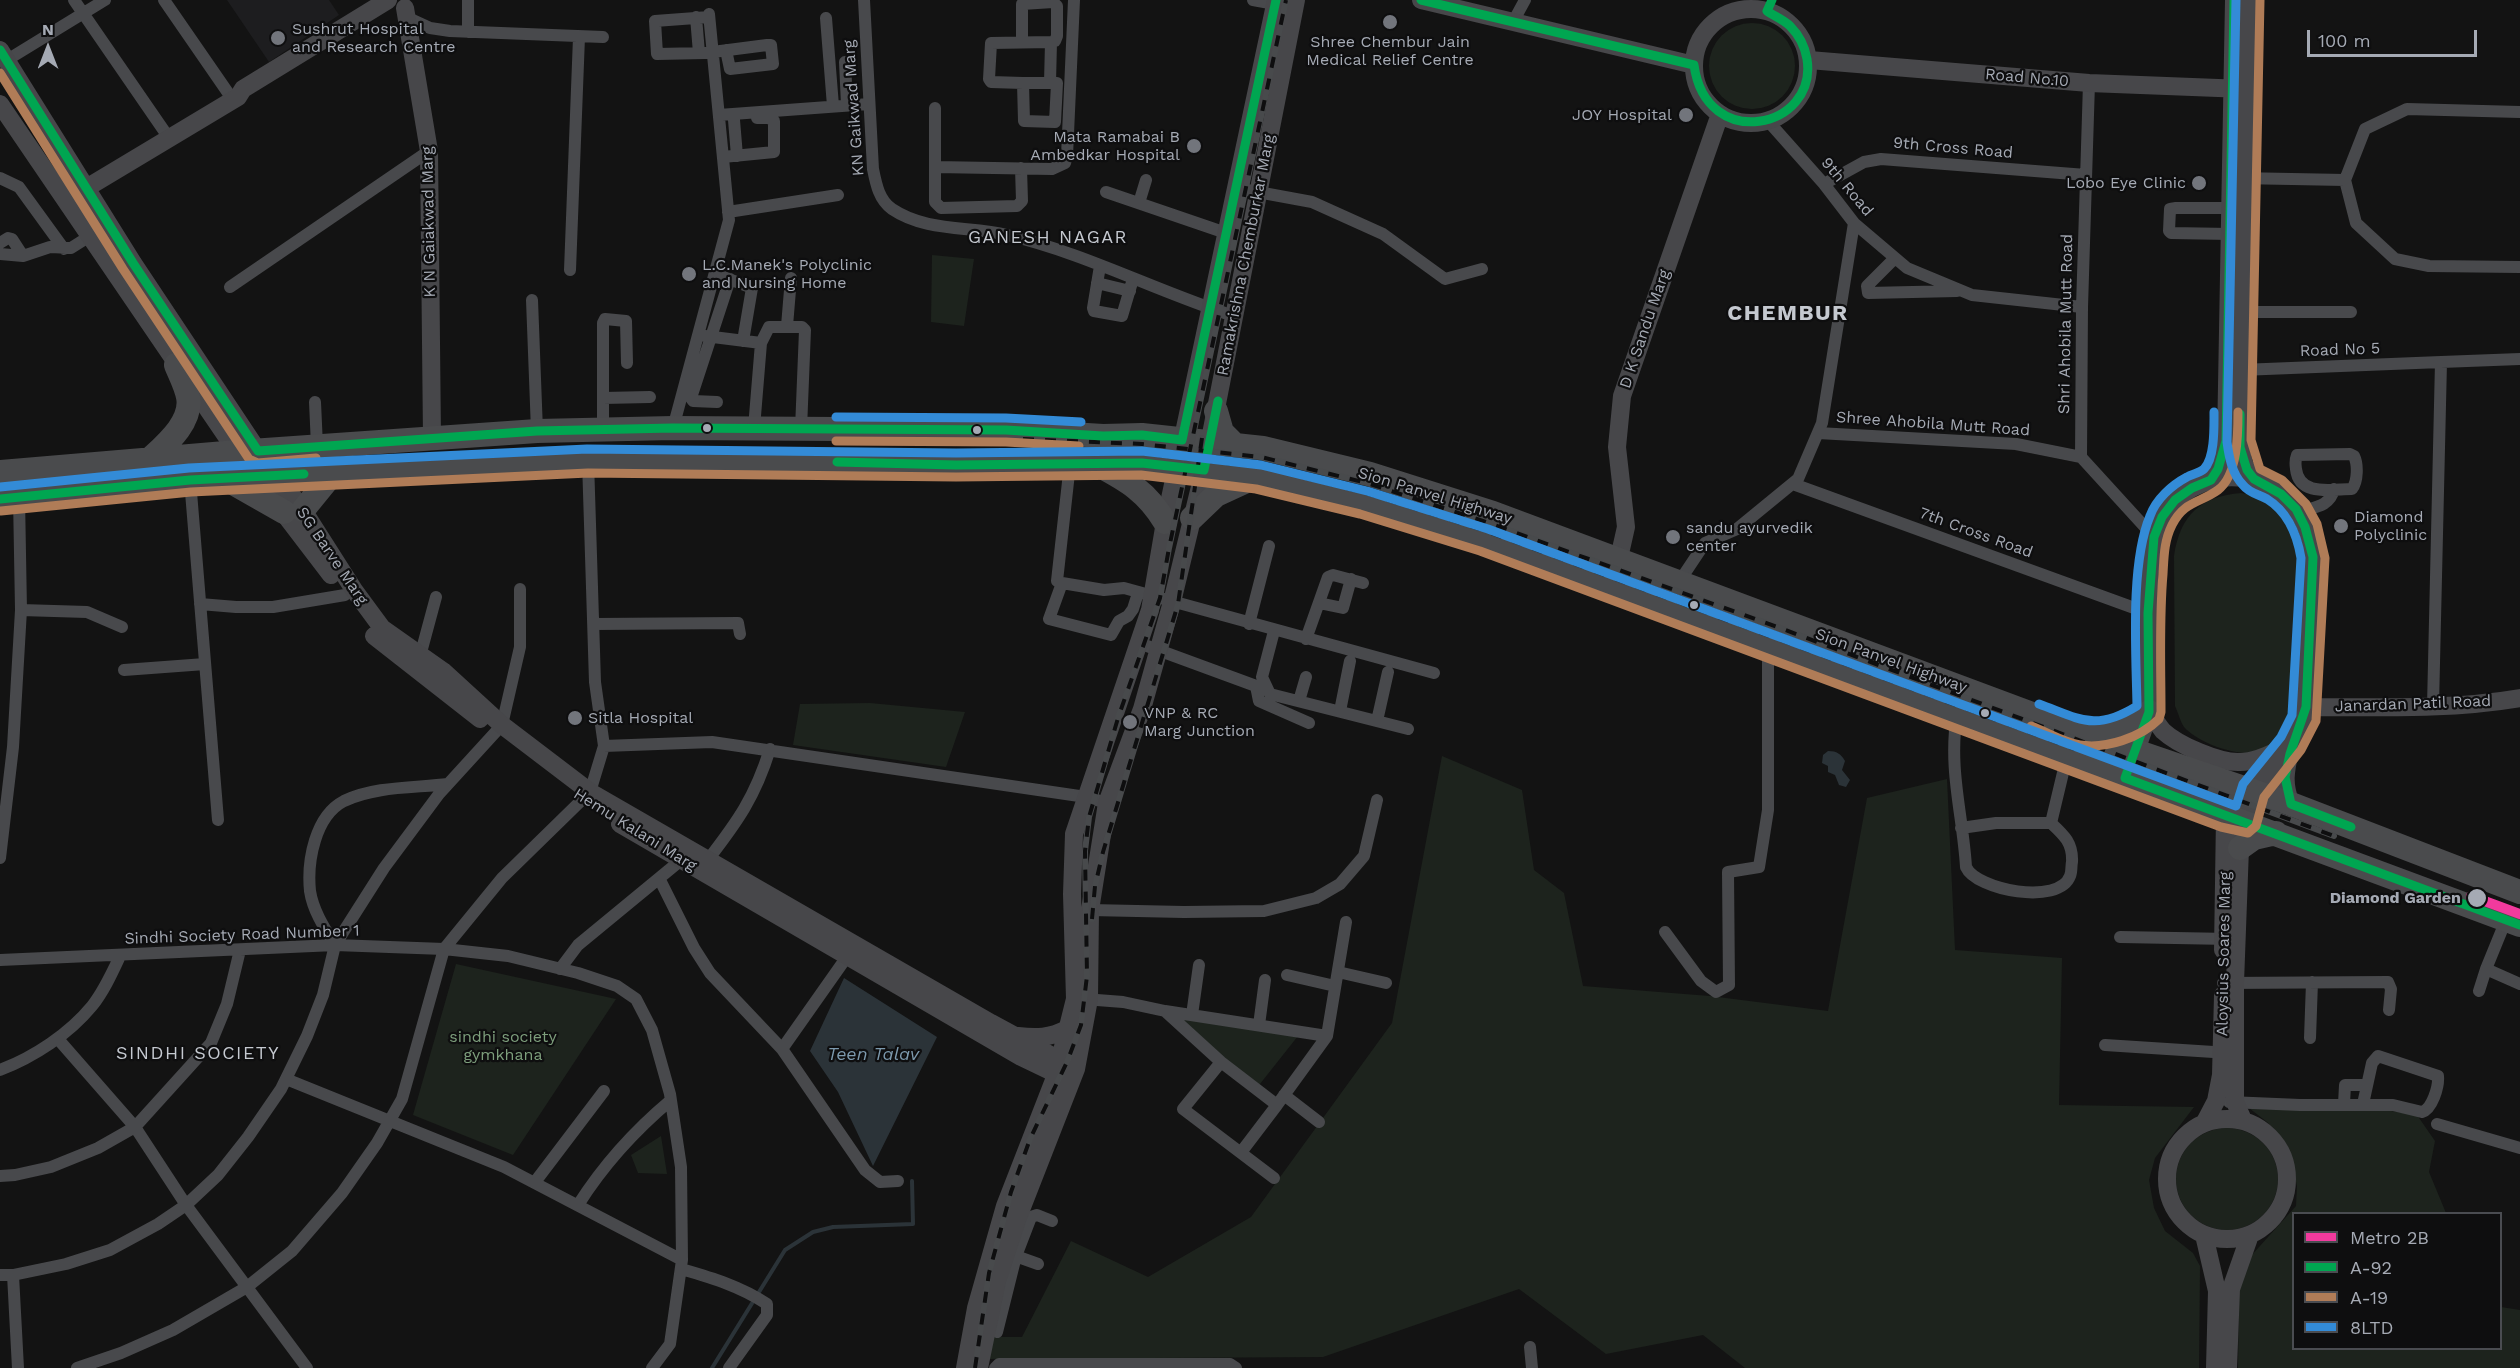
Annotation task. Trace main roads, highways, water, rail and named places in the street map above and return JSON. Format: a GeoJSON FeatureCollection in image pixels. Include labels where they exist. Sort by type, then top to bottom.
{"type":"FeatureCollection","features":[{"type":"Feature","properties":{"kind":"highway"},"geometry":{"type":"LineString","coordinates":[[149,460],[175,435],[184,418],[188,399],[176,365]]}},
{"type":"Feature","properties":{"kind":"highway"},"geometry":{"type":"LineString","coordinates":[[1216,411],[1222,432],[1234,445]]}},
{"type":"Feature","properties":{"kind":"highway","name":"Sion Panvel Highway"},"geometry":{"type":"LineString","coordinates":[[0,472],[248,451],[537,431],[673,428],[1006,430],[1103,436],[1142,435],[1263,448],[1370,474],[1493,513],[1619,558],[2083,733],[2291,804],[2520,892]]}},
{"type":"Feature","properties":{"kind":"highway","name":"Sion Panvel Highway"},"geometry":{"type":"LineString","coordinates":[[9,498],[190,480],[588,460],[1142,463],[1258,477],[1396,512],[1485,540],[2513,923]]}},
{"type":"Feature","properties":{"kind":"highway"},"geometry":{"type":"LineString","coordinates":[[1096,464],[1132,483],[1154,503],[1165,522]]}},
{"type":"Feature","properties":{"kind":"highway"},"geometry":{"type":"LineString","coordinates":[[225,478],[293,511],[334,472]]}},
{"type":"Feature","properties":{"kind":"highway"},"geometry":{"type":"LineString","coordinates":[[1192,518],[1216,495],[1258,477]]}},
{"type":"Feature","properties":{"kind":"highway"},"geometry":{"type":"LineString","coordinates":[[2083,733],[2114,730],[2132,724],[2149,712]]}},
{"type":"Feature","properties":{"kind":"highway"},"geometry":{"type":"LineString","coordinates":[[2234,861],[2254,838],[2276,833]]}},
{"type":"Feature","properties":{"kind":"main road","name":"Ramakrishna Chemburkar Marg"},"geometry":{"type":"LineString","coordinates":[[1081,963],[1107,803],[1142,709],[1172,602],[1204,470],[1296,0]]}},
{"type":"Feature","properties":{"kind":"main road"},"geometry":{"type":"LineString","coordinates":[[1421,0],[1694,65]]}},
{"type":"Feature","properties":{"kind":"main road"},"geometry":{"type":"LineString","coordinates":[[2235,0],[2240,89]]}},
{"type":"Feature","properties":{"kind":"main road"},"geometry":{"type":"LineString","coordinates":[[2248,0],[2240,89],[2238,178],[2241,312],[2239,441],[2244,464],[2254,480]]}},
{"type":"Feature","properties":{"kind":"main road","name":"Ramakrishna Chemburkar Marg"},"geometry":{"type":"LineString","coordinates":[[1065,1072],[1082,999],[1081,963],[1072,882],[1074,834],[1139,644],[1146,595],[1177,467],[1275,2]]}},
{"type":"Feature","properties":{"kind":"main road"},"geometry":{"type":"LineString","coordinates":[[66,200],[236,99],[243,88],[273,76],[343,33],[398,5]]}},
{"type":"Feature","properties":{"kind":"main road","name":"K N Gaiakwad Marg"},"geometry":{"type":"LineString","coordinates":[[398,5],[429,151],[432,438]]}},
{"type":"Feature","properties":{"kind":"main road"},"geometry":{"type":"LineString","coordinates":[[1769,5],[1795,29],[1804,43],[1809,60],[1807,79],[1799,98],[1785,112],[1768,121],[1743,122],[1720,114],[1708,104],[1700,92],[1694,65],[1696,48],[1704,32],[1717,20],[1732,12],[1769,5]]}},
{"type":"Feature","properties":{"kind":"main road","name":"SG Barve Marg"},"geometry":{"type":"LineString","coordinates":[[4,55],[248,451],[266,476],[382,628],[416,662],[438,676],[500,728]]}},
{"type":"Feature","properties":{"kind":"main road","name":"Road No.10"},"geometry":{"type":"LineString","coordinates":[[1809,60],[2089,84],[2240,89]]}},
{"type":"Feature","properties":{"kind":"main road"},"geometry":{"type":"LineString","coordinates":[[1257,87],[1278,90]]}},
{"type":"Feature","properties":{"kind":"main road"},"geometry":{"type":"LineString","coordinates":[[0,104],[176,365],[248,451]]}},
{"type":"Feature","properties":{"kind":"main road","name":"D K Sandu Marg"},"geometry":{"type":"LineString","coordinates":[[1607,584],[1619,558],[1626,527],[1617,447],[1622,396],[1720,114]]}},
{"type":"Feature","properties":{"kind":"main road"},"geometry":{"type":"LineString","coordinates":[[2211,480],[2218,469],[2226,441],[2230,208],[2238,178]]}},
{"type":"Feature","properties":{"kind":"main road"},"geometry":{"type":"LineString","coordinates":[[2126,778],[2149,712],[2148,613],[2154,537],[2162,517],[2175,500],[2192,488],[2211,480],[2232,477],[2254,480],[2273,488],[2294,506],[2311,537],[2313,557],[2306,706],[2304,718],[2291,744],[2284,780],[2291,804]]}},
{"type":"Feature","properties":{"kind":"main road"},"geometry":{"type":"LineString","coordinates":[[293,511],[375,637],[416,662]]}},
{"type":"Feature","properties":{"kind":"main road","name":"Janardan Patil Road"},"geometry":{"type":"LineString","coordinates":[[2306,706],[2433,706],[2498,702],[2520,698]]}},
{"type":"Feature","properties":{"kind":"main road"},"geometry":{"type":"LineString","coordinates":[[2149,712],[2164,731],[2187,746],[2217,759],[2240,762],[2262,757],[2291,744]]}},
{"type":"Feature","properties":{"kind":"main road","name":"Hemu Kalani Marg"},"geometry":{"type":"LineString","coordinates":[[500,728],[586,796],[685,856],[852,951],[1021,1057],[1065,1072]]}},
{"type":"Feature","properties":{"kind":"main road"},"geometry":{"type":"LineString","coordinates":[[2243,787],[2291,744]]}},
{"type":"Feature","properties":{"kind":"main road","name":"Aloysius Soares Marg"},"geometry":{"type":"LineString","coordinates":[[2243,787],[2235,819],[2234,861],[2230,893],[2229,983],[2229,1053],[2235,1102],[2243,1120]]}},
{"type":"Feature","properties":{"kind":"main road"},"geometry":{"type":"LineString","coordinates":[[685,856],[707,861],[852,951],[1013,1036],[1065,1072],[1012,1208],[994,1318],[975,1347],[965,1368]]}},
{"type":"Feature","properties":{"kind":"main road"},"geometry":{"type":"LineString","coordinates":[[1072,882],[1093,882]]}},
{"type":"Feature","properties":{"kind":"main road","name":"Ramakrishna Chemburkar Marg"},"geometry":{"type":"LineString","coordinates":[[1065,1072],[1067,1029],[1082,999]]}},
{"type":"Feature","properties":{"kind":"main road"},"geometry":{"type":"LineString","coordinates":[[1013,1036],[1037,1038],[1054,1036],[1067,1029]]}},
{"type":"Feature","properties":{"kind":"main road","name":"Aloysius Soares Marg"},"geometry":{"type":"LineString","coordinates":[[2205,1122],[2216,1101],[2229,1053]]}},
{"type":"Feature","properties":{"kind":"main road"},"geometry":{"type":"LineString","coordinates":[[2224,1118],[2243,1120],[2260,1128],[2274,1140],[2284,1157],[2288,1175],[2286,1194],[2278,1211],[2266,1225],[2250,1235],[2235,1239],[2219,1239],[2204,1235],[2187,1224],[2174,1208],[2167,1189],[2167,1168],[2174,1149],[2187,1133],[2205,1122],[2224,1118]]}},
{"type":"Feature","properties":{"kind":"main road"},"geometry":{"type":"LineString","coordinates":[[2204,1235],[2217,1290],[2215,1368]]}},
{"type":"Feature","properties":{"kind":"main road"},"geometry":{"type":"LineString","coordinates":[[2228,1368],[2231,1289],[2250,1235]]}},
{"type":"Feature","properties":{"kind":"main road"},"geometry":{"type":"LineString","coordinates":[[975,1347],[979,1368]]}},
{"type":"Feature","properties":{"kind":"water"},"geometry":{"type":"Polygon","coordinates":[[[1828,751],[1838,753],[1845,761],[1842,770],[1850,780],[1846,787],[1839,785],[1835,775],[1828,772],[1828,766],[1822,763],[1823,755],[1828,751]]]}},
{"type":"Feature","properties":{"kind":"water","name":"Teen Talav"},"geometry":{"type":"Polygon","coordinates":[[[844,978],[937,1037],[873,1166],[838,1092],[810,1051],[844,978]]]}},
{"type":"Feature","properties":{"kind":"waterway"},"geometry":{"type":"LineString","coordinates":[[712,1368],[785,1250],[813,1232],[833,1227],[913,1224],[912,1181]]}},
{"type":"Feature","properties":{"kind":"railway"},"geometry":{"type":"LineString","coordinates":[[975,1368],[989,1273],[1011,1192],[1030,1139],[1067,1062],[1081,1025],[1087,976],[1085,851],[1089,817],[1118,718],[1160,598],[1286,0]]}},
{"type":"Feature","properties":{"kind":"railway"},"geometry":{"type":"LineString","coordinates":[[1092,919],[1095,886],[1103,852],[1178,604],[1202,438]]}},
{"type":"Feature","properties":{"kind":"railway"},"geometry":{"type":"LineString","coordinates":[[1023,439],[1142,444],[1261,457],[1367,483],[1486,522],[1780,628],[2334,836]]}},
{"type":"Feature","properties":{"kind":"railway"},"geometry":{"type":"LineString","coordinates":[[1158,455],[1235,464]]}},
{"type":"Feature","properties":{"kind":"railway"},"geometry":{"type":"LineString","coordinates":[[1259,466],[1366,493],[1486,531],[2075,749]]}},
{"type":"Feature","properties":{"kind":"metro line","name":"2B"},"geometry":{"type":"LineString","coordinates":[[2471,896],[2520,914]]}},
{"type":"Feature","properties":{"kind":"place","name":"Shree Chembur Jain Medical Relief Centre"},"geometry":{"type":"Point","coordinates":[1390,22]}},
{"type":"Feature","properties":{"kind":"place","name":"Sushrut Hospital and Research Centre"},"geometry":{"type":"Point","coordinates":[278,38]}},
{"type":"Feature","properties":{"kind":"place","name":"JOY Hospital"},"geometry":{"type":"Point","coordinates":[1686,115]}},
{"type":"Feature","properties":{"kind":"place","name":"Mata Ramabai B Ambedkar Hospital"},"geometry":{"type":"Point","coordinates":[1194,146]}},
{"type":"Feature","properties":{"kind":"place","name":"Lobo Eye Clinic"},"geometry":{"type":"Point","coordinates":[2199,183]}},
{"type":"Feature","properties":{"kind":"place","name":"L.C.Manek's Polyclinic and Nursing Home"},"geometry":{"type":"Point","coordinates":[689,274]}},
{"type":"Feature","properties":{"kind":"place","name":"Diamond Polyclinic"},"geometry":{"type":"Point","coordinates":[2341,526]}},
{"type":"Feature","properties":{"kind":"place","name":"sandu ayurvedik center"},"geometry":{"type":"Point","coordinates":[1673,537]}},
{"type":"Feature","properties":{"kind":"place","name":"Sitla Hospital"},"geometry":{"type":"Point","coordinates":[575,718]}},
{"type":"Feature","properties":{"kind":"place","name":"VNP & RC Marg Junction"},"geometry":{"type":"Point","coordinates":[1130,722]}},
{"type":"Feature","properties":{"kind":"place","name":"Diamond Garden"},"geometry":{"type":"Point","coordinates":[2477,898]}},
{"type":"Feature","properties":{"kind":"district","name":"GANESH NAGAR"},"geometry":{"type":"Point","coordinates":[1048,238]}},
{"type":"Feature","properties":{"kind":"district","name":"CHEMBUR"},"geometry":{"type":"Point","coordinates":[1788,314]}},
{"type":"Feature","properties":{"kind":"district","name":"SINDHI SOCIETY"},"geometry":{"type":"Point","coordinates":[198,1054]}},
{"type":"Feature","properties":{"kind":"park label","name":"sindhi society gymkhana"},"geometry":{"type":"Point","coordinates":[503,1046]}}]}
